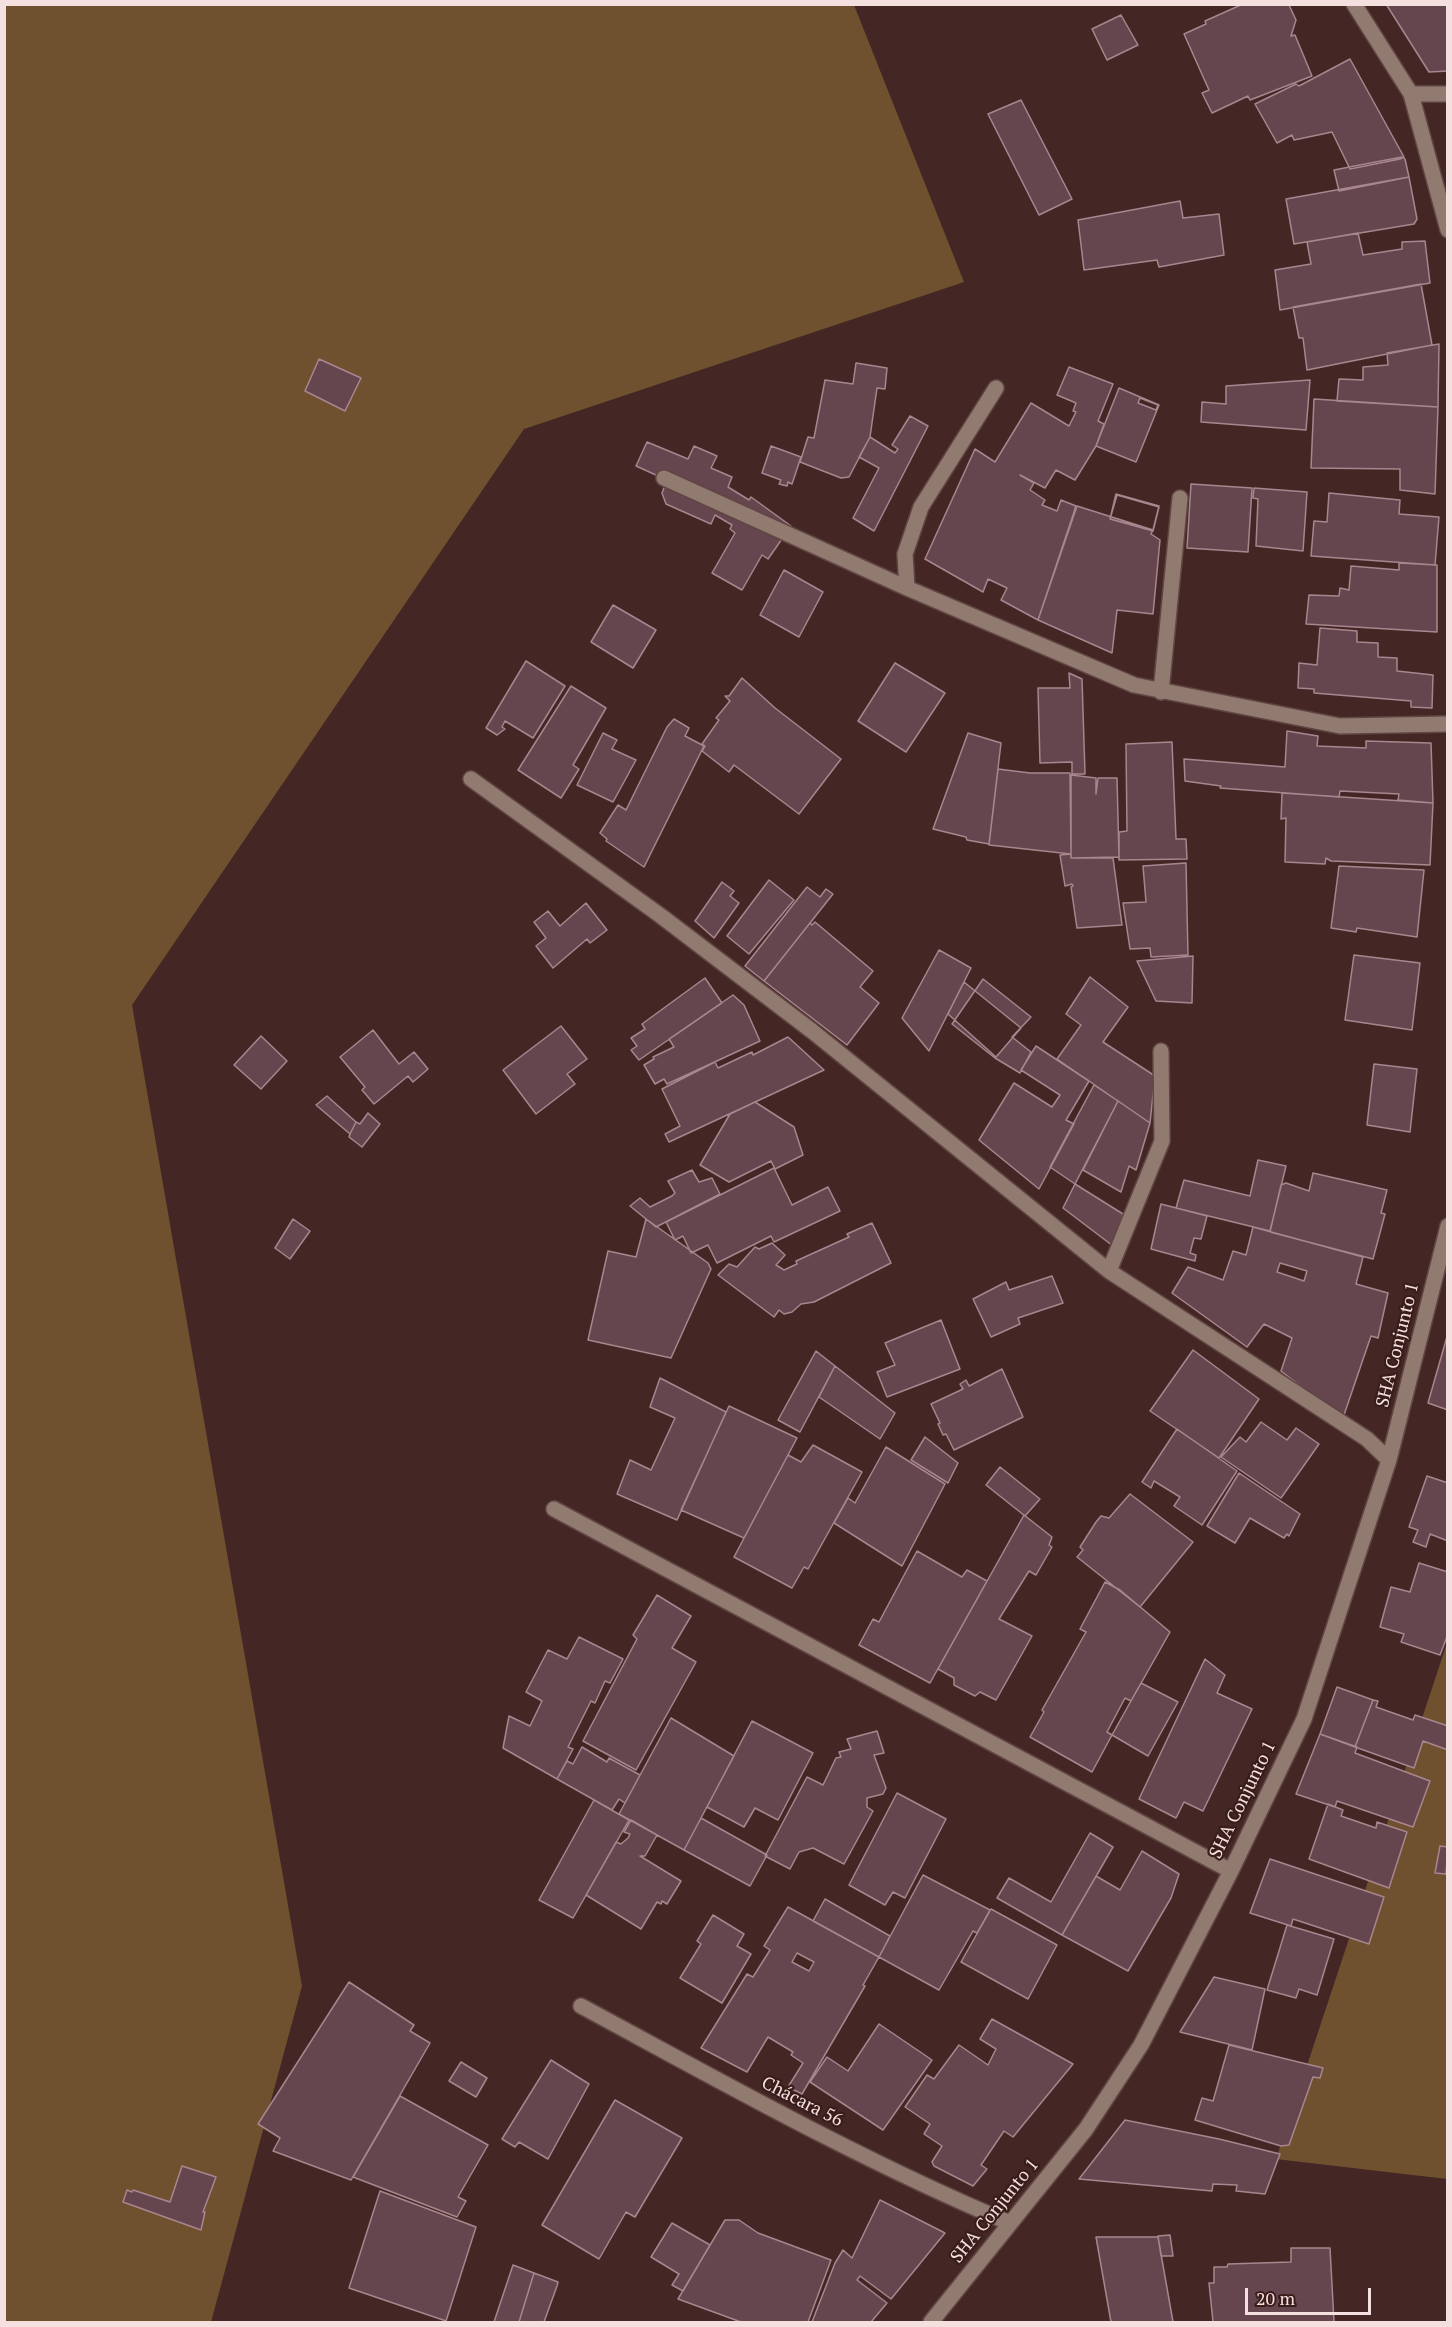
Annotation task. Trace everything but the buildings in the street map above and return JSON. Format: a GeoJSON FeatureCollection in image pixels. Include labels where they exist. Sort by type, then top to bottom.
{"type":"FeatureCollection","features":[{"type":"Feature","properties":{"kind":"street"},"geometry":{"type":"LineString","coordinates":[[1354,4],[1411,94],[1448,230]]}},
{"type":"Feature","properties":{"kind":"street"},"geometry":{"type":"LineString","coordinates":[[1411,94],[1448,94]]}},
{"type":"Feature","properties":{"kind":"street"},"geometry":{"type":"LineString","coordinates":[[907,588],[905,554],[921,507],[996,388]]}},
{"type":"Feature","properties":{"kind":"street"},"geometry":{"type":"LineString","coordinates":[[663,478],[907,588],[1134,685],[1161,693],[1340,726],[1448,724]]}},
{"type":"Feature","properties":{"kind":"street"},"geometry":{"type":"LineString","coordinates":[[1161,693],[1180,498]]}},
{"type":"Feature","properties":{"kind":"street"},"geometry":{"type":"LineString","coordinates":[[471,779],[661,916],[812,1031],[1109,1271],[1367,1439],[1389,1460]]}},
{"type":"Feature","properties":{"kind":"street"},"geometry":{"type":"LineString","coordinates":[[1109,1271],[1162,1141],[1161,1051]]}},
{"type":"Feature","properties":{"kind":"street","name":"SHA Conjunto 1"},"geometry":{"type":"LineString","coordinates":[[931,2322],[1086,2129],[1141,2045],[1231,1871],[1304,1719],[1389,1460],[1448,1226]]}},
{"type":"Feature","properties":{"kind":"street"},"geometry":{"type":"LineString","coordinates":[[554,1509],[1231,1871]]}},
{"type":"Feature","properties":{"kind":"street","name":"Chácara 56"},"geometry":{"type":"LineString","coordinates":[[581,2006],[774,2111],[1010,2223]]}},
{"type":"Feature","properties":{"kind":"shaded area"},"geometry":{"type":"Polygon","coordinates":[[[5,5],[854,5],[964,282],[524,429],[132,1005],[302,1986],[211,2322],[5,2322],[5,5]]]}},
{"type":"Feature","properties":{"kind":"shaded area"},"geometry":{"type":"Polygon","coordinates":[[[1447,1643],[1447,2179],[1276,2159],[1447,1643]]]}}]}
